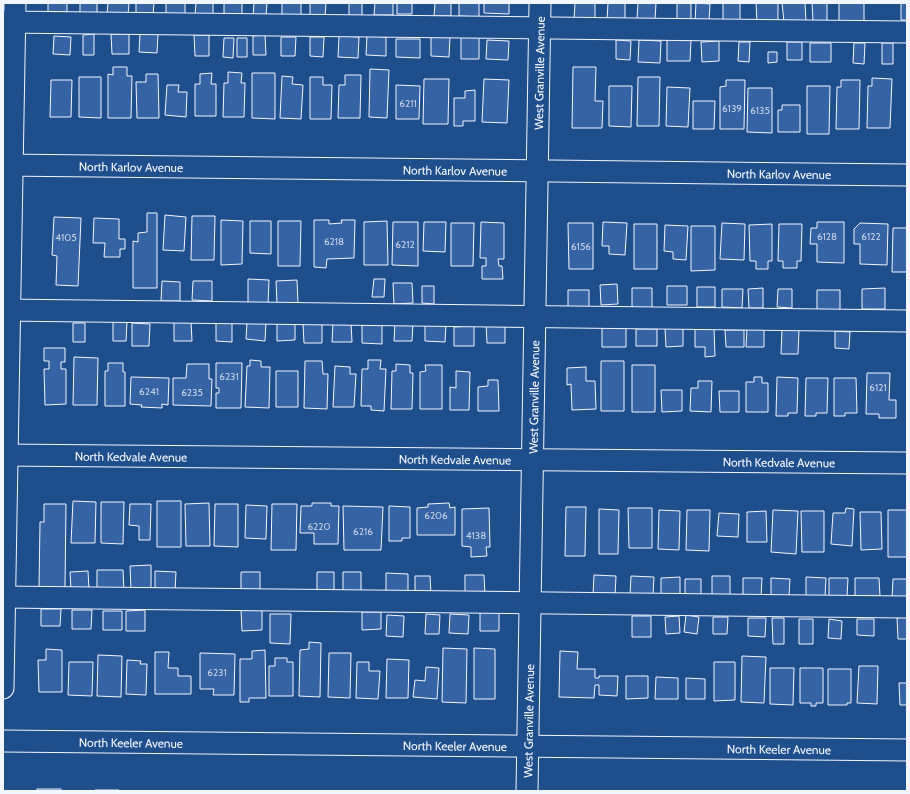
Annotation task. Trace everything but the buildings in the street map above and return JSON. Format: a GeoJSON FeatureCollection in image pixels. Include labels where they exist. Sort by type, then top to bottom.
{"type":"FeatureCollection","features":[{"type":"Feature","properties":{"kind":"street","name":"West Granville Avenue"},"geometry":{"type":"LineString","coordinates":[[527,791],[540,3]]}},
{"type":"Feature","properties":{"kind":"street"},"geometry":{"type":"LineString","coordinates":[[3,688],[6,310],[11,16],[540,28],[907,32]]}},
{"type":"Feature","properties":{"kind":"street","name":"North Karlov Avenue"},"geometry":{"type":"LineString","coordinates":[[8,165],[907,175]]}},
{"type":"Feature","properties":{"kind":"street"},"geometry":{"type":"LineString","coordinates":[[6,310],[907,321]]}},
{"type":"Feature","properties":{"kind":"street","name":"North Kedvale Avenue"},"geometry":{"type":"LineString","coordinates":[[5,455],[907,463]]}},
{"type":"Feature","properties":{"kind":"street"},"geometry":{"type":"LineString","coordinates":[[4,597],[907,608]]}},
{"type":"Feature","properties":{"kind":"street","name":"North Keeler Avenue"},"geometry":{"type":"LineString","coordinates":[[3,741],[907,750]]}}]}
